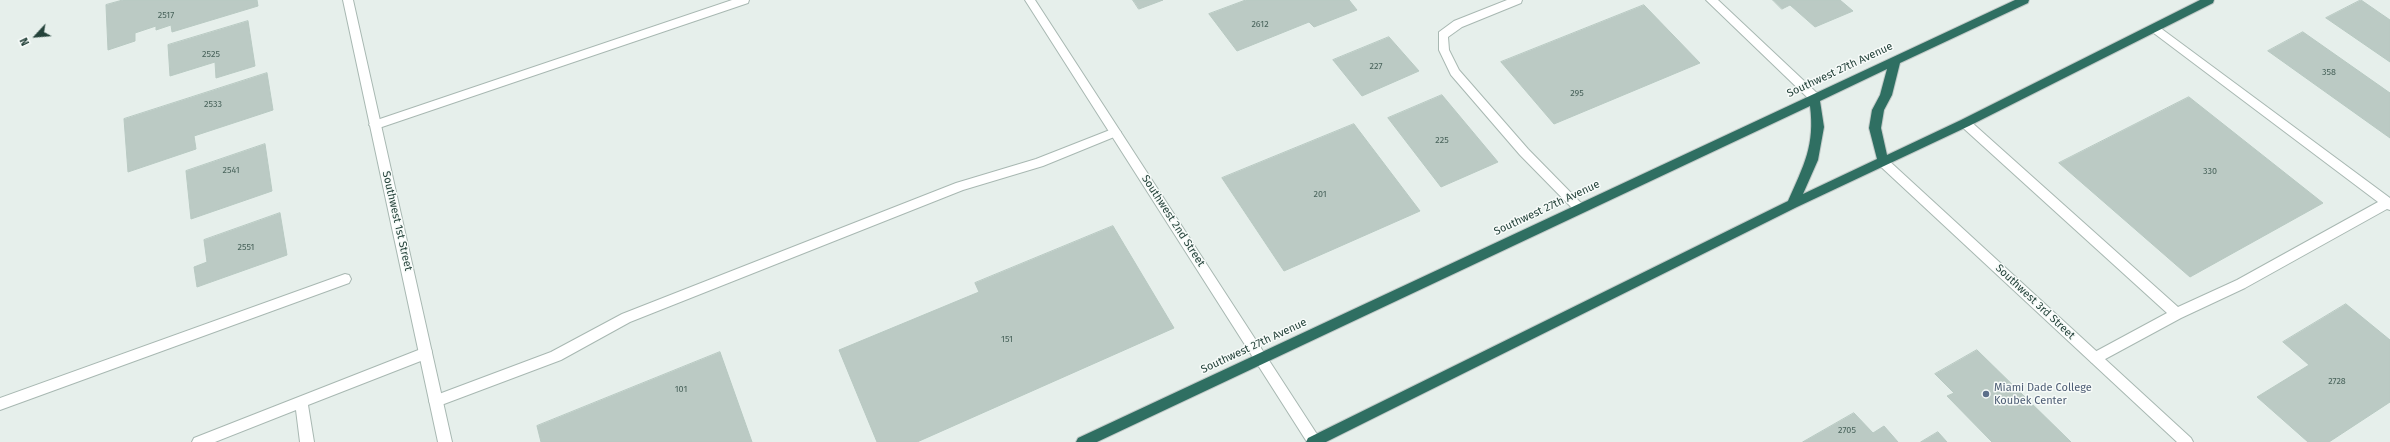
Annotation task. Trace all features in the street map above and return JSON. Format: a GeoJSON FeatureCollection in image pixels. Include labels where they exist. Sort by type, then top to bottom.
{"type":"FeatureCollection","features":[{"type":"Feature","properties":{"kind":"highway","name":"Southwest 27th Avenue"},"geometry":{"type":"LineString","coordinates":[[1083,442],[1814,97],[2024,0]]}},
{"type":"Feature","properties":{"kind":"highway"},"geometry":{"type":"LineString","coordinates":[[1314,442],[1793,204],[1965,123],[2209,0]]}},
{"type":"Feature","properties":{"kind":"highway"},"geometry":{"type":"LineString","coordinates":[[1883,162],[1875,128],[1878,110],[1886,95],[1895,60]]}},
{"type":"Feature","properties":{"kind":"highway"},"geometry":{"type":"LineString","coordinates":[[1793,204],[1812,160],[1818,127],[1814,97]]}},
{"type":"Feature","properties":{"kind":"street","name":"Southwest 1st Street"},"geometry":{"type":"LineString","coordinates":[[348,0],[445,442]]}},
{"type":"Feature","properties":{"kind":"street"},"geometry":{"type":"LineString","coordinates":[[376,125],[744,0]]}},
{"type":"Feature","properties":{"kind":"street","name":"Southwest 2nd Street"},"geometry":{"type":"LineString","coordinates":[[1030,0],[1314,442]]}},
{"type":"Feature","properties":{"kind":"street"},"geometry":{"type":"LineString","coordinates":[[1517,0],[1458,24],[1443,35],[1444,50],[1455,72],[1489,112],[1524,152],[1579,208]]}},
{"type":"Feature","properties":{"kind":"street"},"geometry":{"type":"LineString","coordinates":[[1711,0],[1814,97]]}},
{"type":"Feature","properties":{"kind":"street"},"geometry":{"type":"LineString","coordinates":[[2096,358],[2177,314],[2241,284],[2388,204],[2155,28]]}},
{"type":"Feature","properties":{"kind":"street"},"geometry":{"type":"LineString","coordinates":[[1965,123],[2177,314]]}},
{"type":"Feature","properties":{"kind":"street"},"geometry":{"type":"LineString","coordinates":[[436,401],[556,356],[626,318],[960,186],[1039,163],[1115,132]]}},
{"type":"Feature","properties":{"kind":"street","name":"Southwest 3rd Street"},"geometry":{"type":"LineString","coordinates":[[1883,162],[2186,442]]}},
{"type":"Feature","properties":{"kind":"street"},"geometry":{"type":"LineString","coordinates":[[0,404],[345,279]]}},
{"type":"Feature","properties":{"kind":"street"},"geometry":{"type":"LineString","coordinates":[[199,442],[426,353]]}},
{"type":"Feature","properties":{"kind":"street"},"geometry":{"type":"LineString","coordinates":[[301,402],[307,442]]}},
{"type":"Feature","properties":{"kind":"building"},"geometry":{"type":"Polygon","coordinates":[[[123,0],[257,0],[258,6],[172,32],[171,25],[156,30],[156,26],[135,33],[135,41],[108,50],[106,5],[123,0]]]}},
{"type":"Feature","properties":{"kind":"building"},"geometry":{"type":"Polygon","coordinates":[[[1133,0],[1163,0],[1139,9],[1133,0]]]}},
{"type":"Feature","properties":{"kind":"building"},"geometry":{"type":"Polygon","coordinates":[[[1246,0],[1349,0],[1357,10],[1314,27],[1309,22],[1237,51],[1209,14],[1246,0]]]}},
{"type":"Feature","properties":{"kind":"building"},"geometry":{"type":"Polygon","coordinates":[[[1773,0],[1840,0],[1853,11],[1815,27],[1790,5],[1782,9],[1773,0]]]}},
{"type":"Feature","properties":{"kind":"building"},"geometry":{"type":"Polygon","coordinates":[[[2361,0],[2390,20],[2390,62],[2326,18],[2361,0]]]}},
{"type":"Feature","properties":{"kind":"building"},"geometry":{"type":"Polygon","coordinates":[[[1644,5],[1700,63],[1554,124],[1501,62],[1644,5]]]}},
{"type":"Feature","properties":{"kind":"building"},"geometry":{"type":"Polygon","coordinates":[[[248,21],[255,66],[216,78],[215,62],[170,76],[168,45],[248,21]]]}},
{"type":"Feature","properties":{"kind":"building"},"geometry":{"type":"Polygon","coordinates":[[[2303,32],[2390,93],[2390,138],[2268,51],[2303,32]]]}},
{"type":"Feature","properties":{"kind":"building"},"geometry":{"type":"Polygon","coordinates":[[[1389,37],[1419,71],[1362,96],[1333,60],[1389,37]]]}},
{"type":"Feature","properties":{"kind":"building"},"geometry":{"type":"Polygon","coordinates":[[[267,73],[273,110],[194,136],[196,149],[128,172],[124,119],[267,73]]]}},
{"type":"Feature","properties":{"kind":"building"},"geometry":{"type":"Polygon","coordinates":[[[1442,95],[1498,162],[1441,187],[1388,118],[1442,95]]]}},
{"type":"Feature","properties":{"kind":"building"},"geometry":{"type":"Polygon","coordinates":[[[2189,97],[2323,203],[2190,277],[2059,163],[2189,97]]]}},
{"type":"Feature","properties":{"kind":"building"},"geometry":{"type":"Polygon","coordinates":[[[1354,124],[1420,211],[1284,271],[1222,178],[1354,124]]]}},
{"type":"Feature","properties":{"kind":"building"},"geometry":{"type":"Polygon","coordinates":[[[265,144],[272,191],[191,219],[186,171],[265,144]]]}},
{"type":"Feature","properties":{"kind":"building"},"geometry":{"type":"Polygon","coordinates":[[[280,213],[287,255],[197,287],[194,267],[207,262],[204,240],[280,213]]]}},
{"type":"Feature","properties":{"kind":"building"},"geometry":{"type":"Polygon","coordinates":[[[1113,226],[1174,328],[917,442],[877,442],[839,350],[979,292],[975,283],[1113,226]]]}},
{"type":"Feature","properties":{"kind":"building"},"geometry":{"type":"Polygon","coordinates":[[[2346,304],[2390,340],[2390,402],[2329,442],[2308,442],[2257,397],[2309,365],[2283,342],[2346,304]]]}},
{"type":"Feature","properties":{"kind":"building","name":"Miami Dade College Koubek Center"},"geometry":{"type":"Polygon","coordinates":[[[1977,350],[2071,442],[1992,442],[1947,396],[1954,393],[1935,374],[1977,350]]]}},
{"type":"Feature","properties":{"kind":"building"},"geometry":{"type":"Polygon","coordinates":[[[720,352],[752,442],[541,442],[537,426],[720,352]]]}},
{"type":"Feature","properties":{"kind":"building"},"geometry":{"type":"Polygon","coordinates":[[[1854,413],[1873,433],[1884,426],[1898,442],[1803,442],[1854,413]]]}},
{"type":"Feature","properties":{"kind":"building"},"geometry":{"type":"Polygon","coordinates":[[[1938,432],[1947,442],[1921,442],[1938,432]]]}},
{"type":"Feature","properties":{"kind":"place","name":"Miami Dade College Koubek Center"},"geometry":{"type":"Point","coordinates":[1986,394]}}]}
